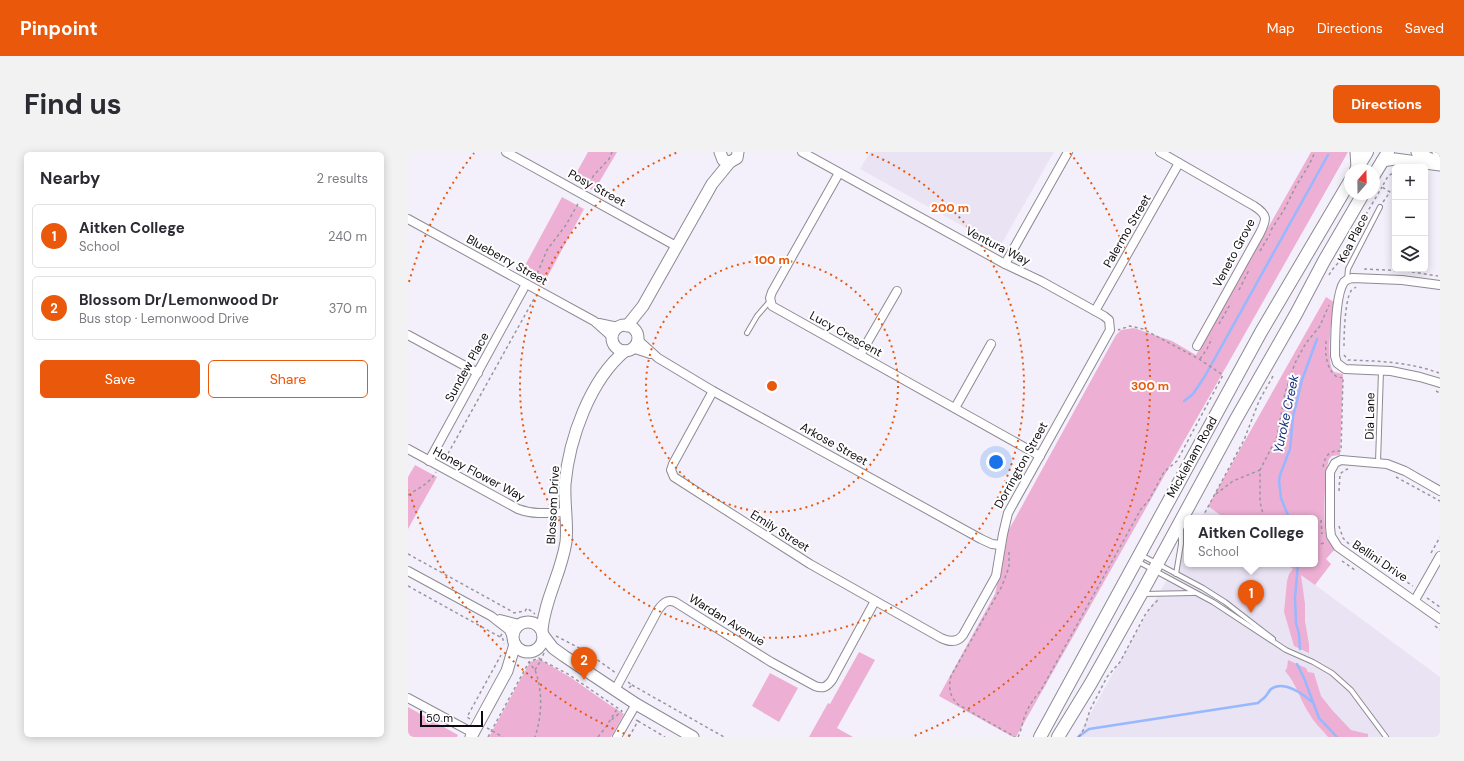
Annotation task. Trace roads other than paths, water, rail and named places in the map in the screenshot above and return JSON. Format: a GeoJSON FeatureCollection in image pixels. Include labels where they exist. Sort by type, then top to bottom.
{"type":"FeatureCollection","features":[{"type":"Feature","properties":{"kind":"main road"},"geometry":{"type":"LineString","coordinates":[[1360,164],[1367,152]]}},
{"type":"Feature","properties":{"kind":"main road","name":"Mickleham Road"},"geometry":{"type":"LineString","coordinates":[[1040,737],[1261,332],[1344,191]]}},
{"type":"Feature","properties":{"kind":"main road","name":"Mickleham Road"},"geometry":{"type":"LineString","coordinates":[[1058,737],[1091,683],[1141,594],[1260,374],[1296,314],[1324,261],[1360,200]]}},
{"type":"Feature","properties":{"kind":"street","name":"Posy Street"},"geometry":{"type":"LineString","coordinates":[[506,152],[676,246]]}},
{"type":"Feature","properties":{"kind":"street","name":"Blossom Drive"},"geometry":{"type":"LineString","coordinates":[[543,633],[543,619],[547,601],[556,581],[566,541],[565,485],[568,459],[575,431],[586,406],[607,369],[629,337],[643,306],[712,184],[722,155],[737,158],[738,152]]}},
{"type":"Feature","properties":{"kind":"street","name":"Ventura Way"},"geometry":{"type":"LineString","coordinates":[[802,152],[1004,264],[1041,281],[1095,311],[1109,320],[1113,332]]}},
{"type":"Feature","properties":{"kind":"street"},"geometry":{"type":"LineString","coordinates":[[1004,264],[1068,152]]}},
{"type":"Feature","properties":{"kind":"street","name":"Veneto Grove"},"geometry":{"type":"LineString","coordinates":[[1160,152],[1254,206],[1262,212],[1265,219],[1260,233],[1197,346]]}},
{"type":"Feature","properties":{"kind":"street"},"geometry":{"type":"LineString","coordinates":[[1356,152],[1357,164]]}},
{"type":"Feature","properties":{"kind":"street"},"geometry":{"type":"LineString","coordinates":[[1417,152],[1440,165]]}},
{"type":"Feature","properties":{"kind":"street"},"geometry":{"type":"LineString","coordinates":[[1385,156],[1395,160],[1440,165]]}},
{"type":"Feature","properties":{"kind":"street","name":"Palermo Street"},"geometry":{"type":"LineString","coordinates":[[1095,311],[1179,163]]}},
{"type":"Feature","properties":{"kind":"street"},"geometry":{"type":"LineString","coordinates":[[770,300],[772,292],[839,173]]}},
{"type":"Feature","properties":{"kind":"street","name":"Blueberry Street"},"geometry":{"type":"LineString","coordinates":[[408,219],[594,321],[629,337]]}},
{"type":"Feature","properties":{"kind":"street"},"geometry":{"type":"LineString","coordinates":[[1440,285],[1365,278],[1347,279],[1343,284],[1336,314],[1335,360],[1339,366],[1345,369],[1381,370],[1406,373],[1440,383]]}},
{"type":"Feature","properties":{"kind":"street","name":"Sundew Place"},"geometry":{"type":"LineString","coordinates":[[429,461],[526,284]]}},
{"type":"Feature","properties":{"kind":"street"},"geometry":{"type":"LineString","coordinates":[[860,356],[897,290]]}},
{"type":"Feature","properties":{"kind":"street","name":"Lucy Crescent"},"geometry":{"type":"LineString","coordinates":[[770,300],[775,308],[1040,456]]}},
{"type":"Feature","properties":{"kind":"street","name":"Blueberry Street"},"geometry":{"type":"LineString","coordinates":[[594,321],[612,340]]}},
{"type":"Feature","properties":{"kind":"street","name":"Dorrington Street"},"geometry":{"type":"LineString","coordinates":[[961,637],[996,576],[1000,545],[1008,513],[1113,332]]}},
{"type":"Feature","properties":{"kind":"street","name":"Blossom Drive"},"geometry":{"type":"LineString","coordinates":[[607,369],[613,333],[629,337]]}},
{"type":"Feature","properties":{"kind":"street"},"geometry":{"type":"LineString","coordinates":[[408,335],[478,373]]}},
{"type":"Feature","properties":{"kind":"street"},"geometry":{"type":"LineString","coordinates":[[612,340],[618,349],[629,337]]}},
{"type":"Feature","properties":{"kind":"street","name":"Arkose Street"},"geometry":{"type":"LineString","coordinates":[[629,337],[658,358],[713,391],[982,539],[1000,545]]}},
{"type":"Feature","properties":{"kind":"street"},"geometry":{"type":"LineString","coordinates":[[955,408],[991,344]]}},
{"type":"Feature","properties":{"kind":"street","name":"Emily Street"},"geometry":{"type":"LineString","coordinates":[[713,391],[673,464],[671,470],[674,477],[810,564],[875,601],[946,640],[953,641],[961,637]]}},
{"type":"Feature","properties":{"kind":"street","name":"Honey Flower Way"},"geometry":{"type":"LineString","coordinates":[[408,449],[518,509],[528,513],[565,512]]}},
{"type":"Feature","properties":{"kind":"street","name":"Bellini Drive"},"geometry":{"type":"LineString","coordinates":[[1378,462],[1341,460],[1335,463],[1330,472],[1329,518],[1331,536],[1334,542],[1342,550],[1440,619]]}},
{"type":"Feature","properties":{"kind":"street"},"geometry":{"type":"LineString","coordinates":[[1378,462],[1396,467],[1440,491]]}},
{"type":"Feature","properties":{"kind":"street"},"geometry":{"type":"LineString","coordinates":[[1415,600],[1440,556]]}},
{"type":"Feature","properties":{"kind":"street"},"geometry":{"type":"LineString","coordinates":[[408,571],[491,616],[509,630],[514,642],[521,651],[532,655]]}},
{"type":"Feature","properties":{"kind":"street","name":"Blossom Drive"},"geometry":{"type":"LineString","coordinates":[[524,623],[547,601]]}},
{"type":"Feature","properties":{"kind":"street","name":"Wardan Avenue"},"geometry":{"type":"LineString","coordinates":[[615,690],[658,610],[668,601],[673,601],[679,604],[771,662],[819,687],[824,687],[830,682],[875,601]]}},
{"type":"Feature","properties":{"kind":"street"},"geometry":{"type":"LineString","coordinates":[[491,616],[536,624],[553,648],[564,656],[636,704],[692,737]]}},
{"type":"Feature","properties":{"kind":"street"},"geometry":{"type":"LineString","coordinates":[[508,671],[514,642],[514,631],[524,623]]}},
{"type":"Feature","properties":{"kind":"street"},"geometry":{"type":"LineString","coordinates":[[532,655],[542,644],[543,633]]}},
{"type":"Feature","properties":{"kind":"street"},"geometry":{"type":"LineString","coordinates":[[408,698],[474,731],[508,671],[523,656],[546,651],[564,656]]}},
{"type":"Feature","properties":{"kind":"street"},"geometry":{"type":"LineString","coordinates":[[617,737],[636,704]]}},
{"type":"Feature","properties":{"kind":"lane","name":"Kea Place"},"geometry":{"type":"LineString","coordinates":[[1347,279],[1348,269],[1380,207]]}},
{"type":"Feature","properties":{"kind":"lane"},"geometry":{"type":"LineString","coordinates":[[747,333],[757,316],[770,300]]}},
{"type":"Feature","properties":{"kind":"lane","name":"Dia Lane"},"geometry":{"type":"LineString","coordinates":[[1378,462],[1381,370]]}},
{"type":"Feature","properties":{"kind":"lane"},"geometry":{"type":"LineString","coordinates":[[1176,574],[1181,544],[1181,520]]}},
{"type":"Feature","properties":{"kind":"lane"},"geometry":{"type":"LineString","coordinates":[[1137,557],[1195,593],[1213,602],[1286,650],[1326,668],[1345,683],[1386,737]]}},
{"type":"Feature","properties":{"kind":"lane"},"geometry":{"type":"LineString","coordinates":[[1137,557],[1155,567],[1176,574],[1225,602],[1286,650]]}},
{"type":"Feature","properties":{"kind":"lane"},"geometry":{"type":"LineString","coordinates":[[1141,594],[1195,593]]}},
{"type":"Feature","properties":{"kind":"waterway"},"geometry":{"type":"LineString","coordinates":[[1184,401],[1193,394],[1205,376],[1328,155]]}},
{"type":"Feature","properties":{"kind":"waterway","name":"Yuroke Creek"},"geometry":{"type":"LineString","coordinates":[[1288,515],[1281,498],[1279,481],[1290,449],[1293,417],[1302,380],[1317,339]]}},
{"type":"Feature","properties":{"kind":"waterway","name":"Yuroke Creek"},"geometry":{"type":"LineString","coordinates":[[1298,567],[1295,598],[1296,623],[1299,634],[1300,649]]}},
{"type":"Feature","properties":{"kind":"waterway","name":"Yuroke Creek"},"geometry":{"type":"LineString","coordinates":[[1297,664],[1304,678],[1319,718],[1337,737]]}},
{"type":"Feature","properties":{"kind":"waterway"},"geometry":{"type":"LineString","coordinates":[[1078,737],[1089,729],[1258,703],[1271,689],[1282,686],[1293,689],[1304,695],[1312,702]]}},
{"type":"Feature","properties":{"kind":"place","name":"Aitken College"},"geometry":{"type":"Point","coordinates":[1251,613]}},
{"type":"Feature","properties":{"kind":"place","name":"Blossom Dr/Lemonwood Dr"},"geometry":{"type":"Point","coordinates":[584,680]}}]}
